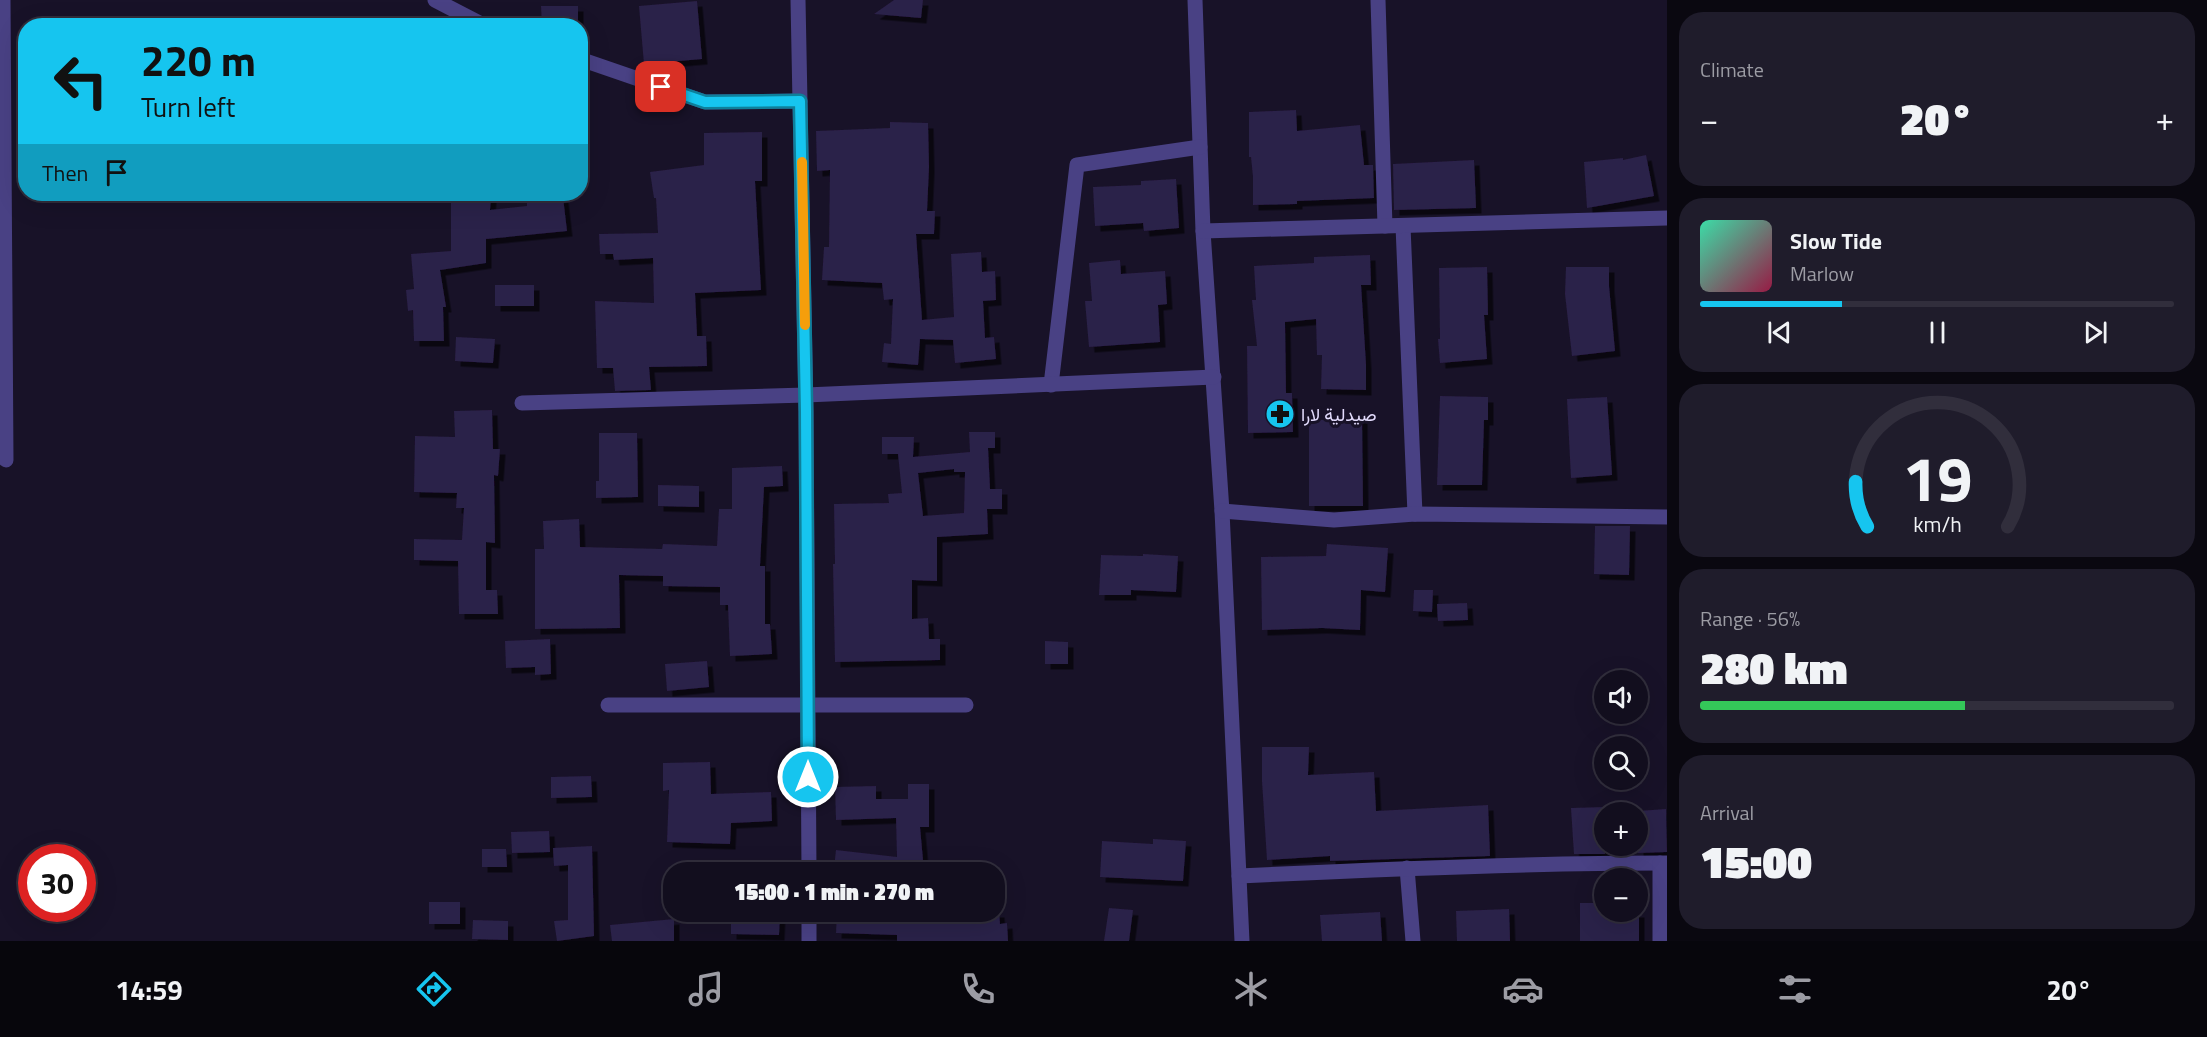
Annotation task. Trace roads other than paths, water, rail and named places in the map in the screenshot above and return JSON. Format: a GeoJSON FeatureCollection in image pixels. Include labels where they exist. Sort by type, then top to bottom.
{"type":"FeatureCollection","features":[{"type":"Feature","properties":{"kind":"street"},"geometry":{"type":"LineString","coordinates":[[3,0],[6,460]]}},
{"type":"Feature","properties":{"kind":"street"},"geometry":{"type":"LineString","coordinates":[[435,0],[470,18]]}},
{"type":"Feature","properties":{"kind":"street"},"geometry":{"type":"LineString","coordinates":[[798,0],[806,395],[809,862]]}},
{"type":"Feature","properties":{"kind":"street"},"geometry":{"type":"LineString","coordinates":[[1195,0],[1203,231],[1222,511],[1242,941]]}},
{"type":"Feature","properties":{"kind":"street"},"geometry":{"type":"LineString","coordinates":[[1378,0],[1385,226]]}},
{"type":"Feature","properties":{"kind":"street"},"geometry":{"type":"LineString","coordinates":[[588,62],[705,102],[800,101]]}},
{"type":"Feature","properties":{"kind":"street"},"geometry":{"type":"LineString","coordinates":[[1051,385],[1077,165],[1200,147]]}},
{"type":"Feature","properties":{"kind":"street"},"geometry":{"type":"LineString","coordinates":[[1203,231],[1667,218]]}},
{"type":"Feature","properties":{"kind":"street"},"geometry":{"type":"LineString","coordinates":[[1403,226],[1415,514]]}},
{"type":"Feature","properties":{"kind":"street"},"geometry":{"type":"LineString","coordinates":[[522,403],[806,395],[1214,377]]}},
{"type":"Feature","properties":{"kind":"street"},"geometry":{"type":"LineString","coordinates":[[1222,511],[1334,520],[1415,514],[1667,517]]}},
{"type":"Feature","properties":{"kind":"street"},"geometry":{"type":"LineString","coordinates":[[608,705],[966,705]]}},
{"type":"Feature","properties":{"kind":"street"},"geometry":{"type":"LineString","coordinates":[[1239,876],[1560,863],[1663,863],[1660,941]]}},
{"type":"Feature","properties":{"kind":"street"},"geometry":{"type":"LineString","coordinates":[[1407,868],[1413,941]]}},
{"type":"Feature","properties":{"kind":"street"},"geometry":{"type":"LineString","coordinates":[[809,922],[809,941]]}},
{"type":"Feature","properties":{"kind":"place","name":"صيدلية لارا"},"geometry":{"type":"Point","coordinates":[1280,414]}}]}
